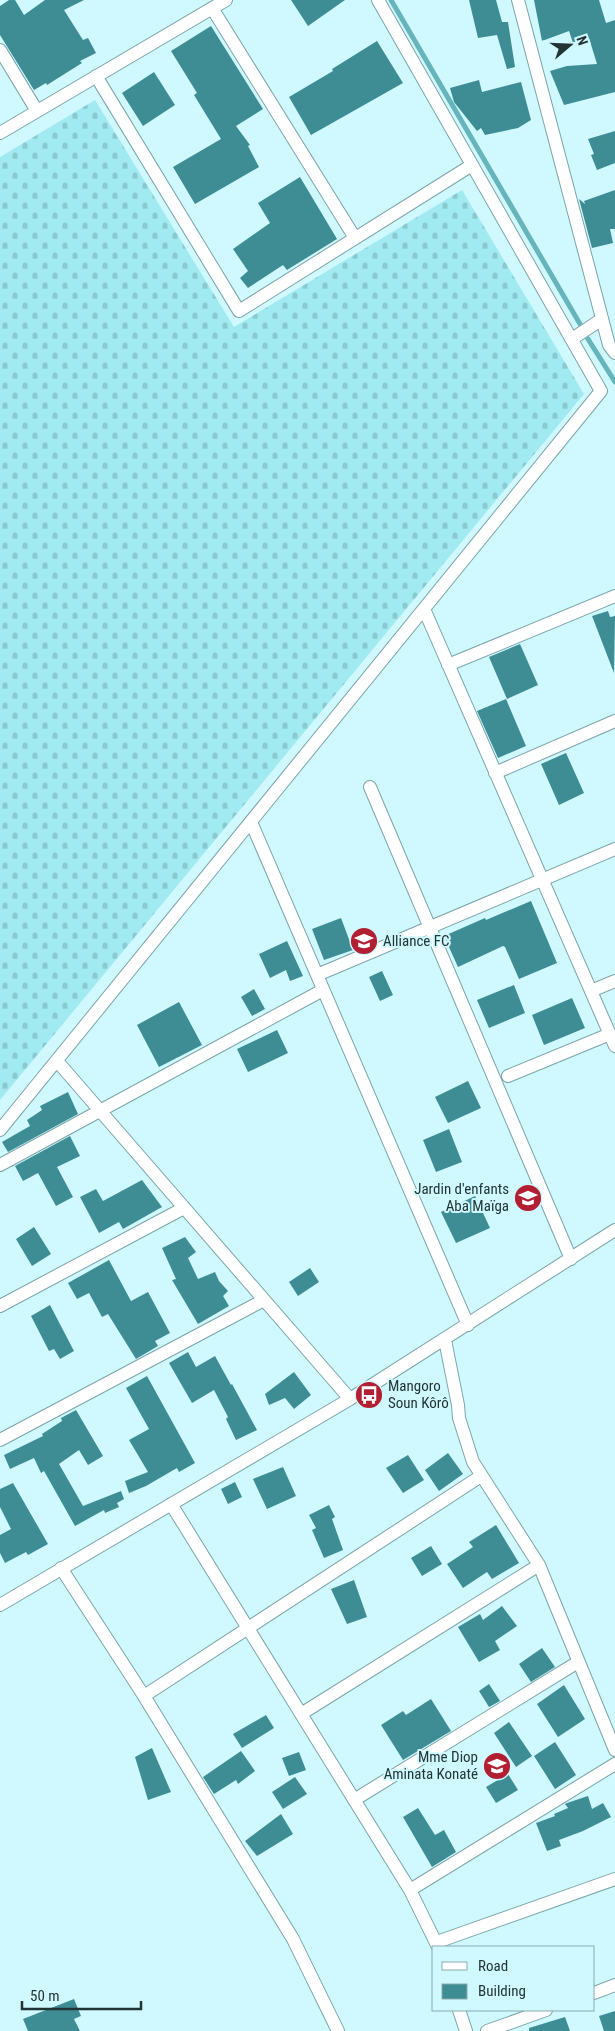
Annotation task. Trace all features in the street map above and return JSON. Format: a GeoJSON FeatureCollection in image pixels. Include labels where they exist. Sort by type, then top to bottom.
{"type":"FeatureCollection","features":[{"type":"Feature","properties":{"kind":"street"},"geometry":{"type":"LineString","coordinates":[[0,133],[226,0]]}},
{"type":"Feature","properties":{"kind":"street"},"geometry":{"type":"LineString","coordinates":[[0,1130],[601,391],[378,0]]}},
{"type":"Feature","properties":{"kind":"street"},"geometry":{"type":"LineString","coordinates":[[518,0],[602,320],[613,346]]}},
{"type":"Feature","properties":{"kind":"street"},"geometry":{"type":"LineString","coordinates":[[212,8],[355,238]]}},
{"type":"Feature","properties":{"kind":"street"},"geometry":{"type":"LineString","coordinates":[[0,50],[37,111]]}},
{"type":"Feature","properties":{"kind":"street"},"geometry":{"type":"LineString","coordinates":[[96,76],[239,311],[472,165]]}},
{"type":"Feature","properties":{"kind":"street"},"geometry":{"type":"LineString","coordinates":[[572,339],[602,320]]}},
{"type":"Feature","properties":{"kind":"street"},"geometry":{"type":"LineString","coordinates":[[448,665],[615,596]]}},
{"type":"Feature","properties":{"kind":"street"},"geometry":{"type":"LineString","coordinates":[[424,609],[612,1040],[508,1076]]}},
{"type":"Feature","properties":{"kind":"street"},"geometry":{"type":"LineString","coordinates":[[495,773],[615,721]]}},
{"type":"Feature","properties":{"kind":"street"},"geometry":{"type":"LineString","coordinates":[[370,787],[571,1258]]}},
{"type":"Feature","properties":{"kind":"street"},"geometry":{"type":"LineString","coordinates":[[251,822],[468,1325]]}},
{"type":"Feature","properties":{"kind":"street"},"geometry":{"type":"LineString","coordinates":[[317,975],[615,849]]}},
{"type":"Feature","properties":{"kind":"street"},"geometry":{"type":"LineString","coordinates":[[591,991],[615,980]]}},
{"type":"Feature","properties":{"kind":"street"},"geometry":{"type":"LineString","coordinates":[[0,1165],[323,990]]}},
{"type":"Feature","properties":{"kind":"street"},"geometry":{"type":"LineString","coordinates":[[57,1061],[350,1399]]}},
{"type":"Feature","properties":{"kind":"street"},"geometry":{"type":"LineString","coordinates":[[0,1306],[184,1208]]}},
{"type":"Feature","properties":{"kind":"street"},"geometry":{"type":"LineString","coordinates":[[0,1605],[350,1399],[615,1230]]}},
{"type":"Feature","properties":{"kind":"street"},"geometry":{"type":"LineString","coordinates":[[0,1440],[264,1300]]}},
{"type":"Feature","properties":{"kind":"street"},"geometry":{"type":"LineString","coordinates":[[444,1340],[457,1396],[459,1418],[473,1462],[539,1565],[615,1750]]}},
{"type":"Feature","properties":{"kind":"street"},"geometry":{"type":"LineString","coordinates":[[144,1696],[481,1476]]}},
{"type":"Feature","properties":{"kind":"street"},"geometry":{"type":"LineString","coordinates":[[171,1504],[410,1890],[437,1945],[615,1879]]}},
{"type":"Feature","properties":{"kind":"street"},"geometry":{"type":"LineString","coordinates":[[301,1714],[539,1565]]}},
{"type":"Feature","properties":{"kind":"street"},"geometry":{"type":"LineString","coordinates":[[61,1568],[144,1696],[294,1939],[338,2031]]}},
{"type":"Feature","properties":{"kind":"street"},"geometry":{"type":"LineString","coordinates":[[354,1800],[578,1662]]}},
{"type":"Feature","properties":{"kind":"street"},"geometry":{"type":"LineString","coordinates":[[410,1890],[615,1764]]}},
{"type":"Feature","properties":{"kind":"street"},"geometry":{"type":"LineString","coordinates":[[595,1993],[615,1985]]}},
{"type":"Feature","properties":{"kind":"street"},"geometry":{"type":"LineString","coordinates":[[459,2011],[466,2031]]}},
{"type":"Feature","properties":{"kind":"street"},"geometry":{"type":"LineString","coordinates":[[487,2031],[543,2011]]}},
{"type":"Feature","properties":{"kind":"green space"},"geometry":{"type":"Polygon","coordinates":[[[95,100],[234,327],[462,190],[584,394],[0,1100],[0,157],[95,100]]]}},
{"type":"Feature","properties":{"kind":"building"},"geometry":{"type":"Polygon","coordinates":[[[9,0],[15,0],[24,15],[45,0],[84,0],[64,10],[83,40],[88,38],[96,53],[80,61],[82,63],[47,85],[46,83],[34,90],[0,35],[0,6],[9,0]]]}},
{"type":"Feature","properties":{"kind":"building"},"geometry":{"type":"Polygon","coordinates":[[[291,0],[345,0],[308,26],[291,0]]]}},
{"type":"Feature","properties":{"kind":"building"},"geometry":{"type":"Polygon","coordinates":[[[469,0],[496,0],[502,22],[508,22],[515,67],[507,69],[497,35],[478,38],[469,0]]]}},
{"type":"Feature","properties":{"kind":"building"},"geometry":{"type":"Polygon","coordinates":[[[534,0],[599,0],[606,23],[615,20],[615,92],[564,105],[550,71],[567,66],[597,64],[589,38],[573,43],[569,31],[542,41],[534,0]]]}},
{"type":"Feature","properties":{"kind":"building"},"geometry":{"type":"Polygon","coordinates":[[[211,26],[263,109],[236,126],[250,145],[248,146],[259,167],[195,204],[173,167],[221,139],[194,95],[197,93],[171,51],[211,26]]]}},
{"type":"Feature","properties":{"kind":"building"},"geometry":{"type":"Polygon","coordinates":[[[377,41],[403,83],[311,135],[289,97],[333,71],[332,69],[377,41]]]}},
{"type":"Feature","properties":{"kind":"building"},"geometry":{"type":"Polygon","coordinates":[[[154,72],[175,105],[143,126],[122,93],[154,72]]]}},
{"type":"Feature","properties":{"kind":"building"},"geometry":{"type":"Polygon","coordinates":[[[479,80],[482,92],[521,82],[531,120],[518,128],[485,135],[481,128],[477,131],[454,102],[450,88],[479,80]]]}},
{"type":"Feature","properties":{"kind":"building"},"geometry":{"type":"Polygon","coordinates":[[[615,131],[615,163],[597,170],[591,155],[594,154],[588,139],[615,131]]]}},
{"type":"Feature","properties":{"kind":"building"},"geometry":{"type":"Polygon","coordinates":[[[300,177],[337,239],[287,270],[283,265],[248,288],[240,278],[248,271],[233,249],[270,223],[258,203],[300,177]]]}},
{"type":"Feature","properties":{"kind":"building"},"geometry":{"type":"Polygon","coordinates":[[[615,190],[615,229],[610,229],[613,243],[592,248],[579,199],[585,204],[584,201],[615,190]]]}},
{"type":"Feature","properties":{"kind":"building"},"geometry":{"type":"Polygon","coordinates":[[[608,611],[610,617],[615,616],[614,673],[592,616],[608,611]]]}},
{"type":"Feature","properties":{"kind":"building"},"geometry":{"type":"Polygon","coordinates":[[[520,644],[538,685],[507,699],[489,657],[520,644]]]}},
{"type":"Feature","properties":{"kind":"building"},"geometry":{"type":"Polygon","coordinates":[[[506,699],[526,746],[498,758],[477,711],[506,699]]]}},
{"type":"Feature","properties":{"kind":"building"},"geometry":{"type":"Polygon","coordinates":[[[566,753],[584,793],[559,805],[541,764],[566,753]]]}},
{"type":"Feature","properties":{"kind":"building"},"geometry":{"type":"Polygon","coordinates":[[[531,901],[557,963],[519,979],[503,946],[458,967],[444,936],[531,901]]]}},
{"type":"Feature","properties":{"kind":"building"},"geometry":{"type":"Polygon","coordinates":[[[341,918],[353,950],[324,960],[312,929],[341,918]]]}},
{"type":"Feature","properties":{"kind":"building"},"geometry":{"type":"Polygon","coordinates":[[[287,941],[303,976],[290,981],[286,970],[270,978],[259,954],[287,941]]]}},
{"type":"Feature","properties":{"kind":"building"},"geometry":{"type":"Polygon","coordinates":[[[382,971],[393,995],[380,1001],[369,977],[382,971]]]}},
{"type":"Feature","properties":{"kind":"building"},"geometry":{"type":"Polygon","coordinates":[[[514,985],[525,1013],[489,1028],[477,1000],[514,985]]]}},
{"type":"Feature","properties":{"kind":"building"},"geometry":{"type":"Polygon","coordinates":[[[254,989],[265,1009],[252,1016],[241,997],[254,989]]]}},
{"type":"Feature","properties":{"kind":"building"},"geometry":{"type":"Polygon","coordinates":[[[572,998],[585,1028],[544,1045],[532,1015],[572,998]]]}},
{"type":"Feature","properties":{"kind":"building"},"geometry":{"type":"Polygon","coordinates":[[[179,1002],[202,1045],[159,1067],[137,1025],[179,1002]]]}},
{"type":"Feature","properties":{"kind":"building"},"geometry":{"type":"Polygon","coordinates":[[[277,1030],[288,1053],[248,1072],[237,1049],[277,1030]]]}},
{"type":"Feature","properties":{"kind":"building"},"geometry":{"type":"Polygon","coordinates":[[[468,1081],[481,1108],[448,1123],[435,1097],[468,1081]]]}},
{"type":"Feature","properties":{"kind":"building"},"geometry":{"type":"Polygon","coordinates":[[[68,1092],[78,1114],[8,1152],[2,1142],[30,1126],[27,1120],[42,1110],[40,1106],[68,1092]]]}},
{"type":"Feature","properties":{"kind":"building"},"geometry":{"type":"Polygon","coordinates":[[[449,1129],[462,1162],[436,1172],[423,1140],[449,1129]]]}},
{"type":"Feature","properties":{"kind":"building"},"geometry":{"type":"Polygon","coordinates":[[[70,1136],[80,1156],[57,1167],[73,1197],[56,1206],[38,1173],[23,1181],[15,1166],[70,1136]]]}},
{"type":"Feature","properties":{"kind":"building"},"geometry":{"type":"Polygon","coordinates":[[[142,1180],[162,1207],[123,1229],[119,1222],[99,1233],[80,1197],[96,1189],[103,1201],[142,1180]]]}},
{"type":"Feature","properties":{"kind":"building"},"geometry":{"type":"Polygon","coordinates":[[[475,1196],[490,1228],[456,1243],[441,1212],[475,1196]]]}},
{"type":"Feature","properties":{"kind":"building"},"geometry":{"type":"Polygon","coordinates":[[[34,1227],[51,1254],[32,1266],[16,1239],[34,1227]]]}},
{"type":"Feature","properties":{"kind":"building"},"geometry":{"type":"Polygon","coordinates":[[[185,1237],[196,1252],[188,1258],[198,1279],[215,1272],[219,1281],[228,1291],[223,1296],[229,1306],[198,1324],[172,1280],[176,1279],[162,1248],[185,1237]]]}},
{"type":"Feature","properties":{"kind":"building"},"geometry":{"type":"Polygon","coordinates":[[[109,1260],[131,1301],[148,1292],[170,1333],[155,1341],[158,1346],[136,1359],[108,1314],[102,1317],[89,1293],[77,1299],[68,1283],[109,1260]]]}},
{"type":"Feature","properties":{"kind":"building"},"geometry":{"type":"Polygon","coordinates":[[[310,1268],[319,1282],[298,1296],[289,1282],[310,1268]]]}},
{"type":"Feature","properties":{"kind":"building"},"geometry":{"type":"Polygon","coordinates":[[[50,1305],[74,1351],[60,1359],[54,1349],[49,1351],[31,1316],[50,1305]]]}},
{"type":"Feature","properties":{"kind":"building"},"geometry":{"type":"Polygon","coordinates":[[[188,1352],[196,1367],[215,1356],[257,1430],[236,1440],[226,1419],[228,1417],[214,1390],[192,1403],[169,1363],[188,1352]]]}},
{"type":"Feature","properties":{"kind":"building"},"geometry":{"type":"Polygon","coordinates":[[[294,1372],[311,1395],[294,1409],[285,1398],[269,1405],[265,1394],[294,1372]]]}},
{"type":"Feature","properties":{"kind":"building"},"geometry":{"type":"Polygon","coordinates":[[[147,1376],[195,1463],[179,1472],[177,1468],[146,1486],[129,1493],[125,1481],[148,1472],[129,1440],[149,1429],[126,1388],[147,1376]]]}},
{"type":"Feature","properties":{"kind":"building"},"geometry":{"type":"Polygon","coordinates":[[[76,1410],[103,1456],[88,1465],[79,1450],[59,1464],[83,1506],[121,1491],[124,1499],[117,1503],[119,1507],[105,1513],[104,1510],[75,1526],[44,1471],[41,1473],[34,1458],[10,1469],[4,1455],[43,1436],[42,1434],[62,1421],[61,1418],[76,1410]]]}},
{"type":"Feature","properties":{"kind":"building"},"geometry":{"type":"Polygon","coordinates":[[[448,1453],[463,1474],[439,1491],[425,1470],[448,1453]]]}},
{"type":"Feature","properties":{"kind":"building"},"geometry":{"type":"Polygon","coordinates":[[[408,1455],[424,1480],[403,1493],[386,1468],[408,1455]]]}},
{"type":"Feature","properties":{"kind":"building"},"geometry":{"type":"Polygon","coordinates":[[[283,1467],[296,1496],[267,1509],[253,1479],[283,1467]]]}},
{"type":"Feature","properties":{"kind":"building"},"geometry":{"type":"Polygon","coordinates":[[[235,1482],[242,1497],[228,1504],[221,1489],[235,1482]]]}},
{"type":"Feature","properties":{"kind":"building"},"geometry":{"type":"Polygon","coordinates":[[[13,1483],[48,1544],[28,1555],[26,1552],[5,1563],[0,1553],[0,1535],[11,1529],[0,1507],[0,1489],[13,1483]]]}},
{"type":"Feature","properties":{"kind":"building"},"geometry":{"type":"Polygon","coordinates":[[[329,1505],[335,1517],[332,1519],[343,1550],[324,1558],[312,1530],[316,1528],[309,1515],[329,1505]]]}},
{"type":"Feature","properties":{"kind":"building"},"geometry":{"type":"Polygon","coordinates":[[[496,1525],[519,1563],[492,1579],[487,1572],[463,1588],[447,1564],[473,1547],[469,1542],[496,1525]]]}},
{"type":"Feature","properties":{"kind":"building"},"geometry":{"type":"Polygon","coordinates":[[[431,1546],[442,1564],[422,1576],[411,1558],[431,1546]]]}},
{"type":"Feature","properties":{"kind":"building"},"geometry":{"type":"Polygon","coordinates":[[[354,1580],[367,1617],[347,1624],[331,1589],[354,1580]]]}},
{"type":"Feature","properties":{"kind":"building"},"geometry":{"type":"Polygon","coordinates":[[[502,1606],[517,1626],[495,1641],[500,1650],[479,1662],[458,1627],[480,1614],[483,1620],[502,1606]]]}},
{"type":"Feature","properties":{"kind":"building"},"geometry":{"type":"Polygon","coordinates":[[[542,1648],[555,1667],[531,1682],[519,1664],[542,1648]]]}},
{"type":"Feature","properties":{"kind":"building"},"geometry":{"type":"Polygon","coordinates":[[[489,1684],[500,1701],[489,1707],[479,1691],[489,1684]]]}},
{"type":"Feature","properties":{"kind":"building"},"geometry":{"type":"Polygon","coordinates":[[[564,1685],[585,1719],[558,1737],[537,1704],[564,1685]]]}},
{"type":"Feature","properties":{"kind":"building"},"geometry":{"type":"Polygon","coordinates":[[[431,1699],[451,1731],[403,1760],[381,1725],[403,1711],[406,1715],[431,1699]]]}},
{"type":"Feature","properties":{"kind":"building"},"geometry":{"type":"Polygon","coordinates":[[[266,1715],[274,1728],[242,1748],[233,1734],[266,1715]]]}},
{"type":"Feature","properties":{"kind":"building"},"geometry":{"type":"Polygon","coordinates":[[[509,1722],[532,1756],[516,1767],[494,1733],[509,1722]]]}},
{"type":"Feature","properties":{"kind":"building"},"geometry":{"type":"Polygon","coordinates":[[[555,1742],[576,1775],[555,1789],[534,1756],[555,1742]]]}},
{"type":"Feature","properties":{"kind":"building"},"geometry":{"type":"Polygon","coordinates":[[[152,1748],[171,1792],[148,1800],[135,1757],[152,1748]]]}},
{"type":"Feature","properties":{"kind":"building"},"geometry":{"type":"Polygon","coordinates":[[[241,1751],[255,1771],[238,1784],[236,1780],[214,1794],[203,1777],[241,1751]]]}},
{"type":"Feature","properties":{"kind":"building"},"geometry":{"type":"Polygon","coordinates":[[[299,1752],[306,1770],[289,1776],[282,1758],[299,1752]]]}},
{"type":"Feature","properties":{"kind":"building"},"geometry":{"type":"Polygon","coordinates":[[[508,1774],[518,1790],[496,1803],[486,1787],[508,1774]]]}},
{"type":"Feature","properties":{"kind":"building"},"geometry":{"type":"Polygon","coordinates":[[[295,1777],[307,1794],[283,1809],[272,1792],[295,1777]]]}},
{"type":"Feature","properties":{"kind":"building"},"geometry":{"type":"Polygon","coordinates":[[[588,1796],[592,1809],[603,1803],[611,1817],[559,1840],[561,1846],[547,1851],[536,1823],[555,1816],[554,1814],[568,1808],[565,1804],[588,1796]]]}},
{"type":"Feature","properties":{"kind":"building"},"geometry":{"type":"Polygon","coordinates":[[[418,1808],[435,1835],[444,1830],[456,1852],[432,1867],[403,1817],[418,1808]]]}},
{"type":"Feature","properties":{"kind":"building"},"geometry":{"type":"Polygon","coordinates":[[[281,1814],[293,1834],[257,1856],[245,1841],[281,1814]]]}},
{"type":"Feature","properties":{"kind":"building"},"geometry":{"type":"Polygon","coordinates":[[[74,1999],[81,2016],[74,2019],[80,2031],[28,2031],[23,2019],[74,1999]]]}},
{"type":"Feature","properties":{"kind":"building"},"geometry":{"type":"Polygon","coordinates":[[[615,2011],[615,2031],[604,2031],[599,2016],[615,2011]]]}},
{"type":"Feature","properties":{"kind":"building"},"geometry":{"type":"Polygon","coordinates":[[[565,2017],[570,2031],[529,2031],[529,2028],[565,2017]]]}},
{"type":"Feature","properties":{"kind":"waterway"},"geometry":{"type":"LineString","coordinates":[[391,0],[580,324]]}},
{"type":"Feature","properties":{"kind":"waterway"},"geometry":{"type":"LineString","coordinates":[[588,339],[615,382]]}},
{"type":"Feature","properties":{"kind":"place","name":"Alliance FC"},"geometry":{"type":"Point","coordinates":[364,941]}},
{"type":"Feature","properties":{"kind":"place","name":"Jardin d'enfants Aba Maïga"},"geometry":{"type":"Point","coordinates":[528,1198]}},
{"type":"Feature","properties":{"kind":"place","name":"Mangoro Soun Kôrô"},"geometry":{"type":"Point","coordinates":[369,1395]}},
{"type":"Feature","properties":{"kind":"place","name":"Mme Diop Aminata Konaté"},"geometry":{"type":"Point","coordinates":[497,1766]}}]}
